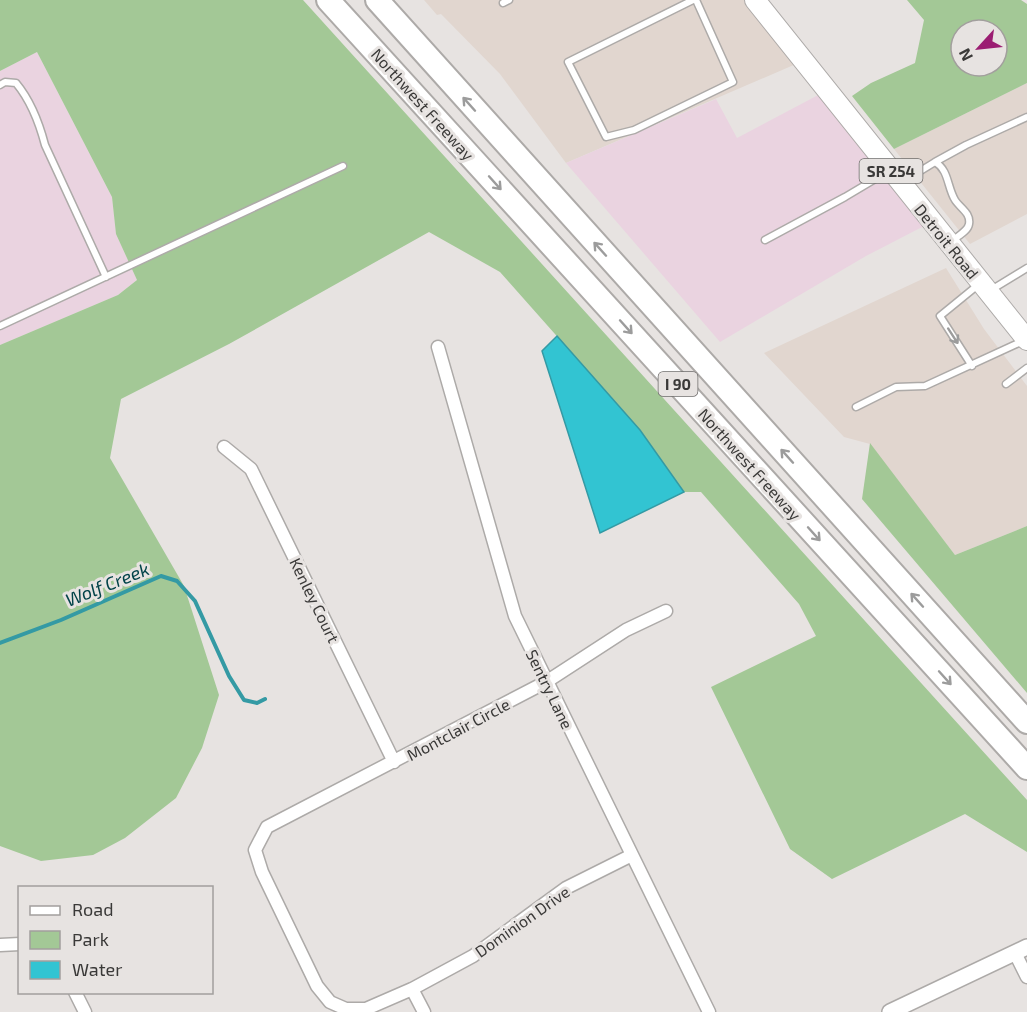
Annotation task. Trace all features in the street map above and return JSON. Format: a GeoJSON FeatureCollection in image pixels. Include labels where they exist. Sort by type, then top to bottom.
{"type":"FeatureCollection","features":[{"type":"Feature","properties":{"kind":"highway","name":"Northwest Freeway"},"geometry":{"type":"LineString","coordinates":[[328,0],[1027,768]]}},
{"type":"Feature","properties":{"kind":"highway","name":"Northwest Freeway"},"geometry":{"type":"LineString","coordinates":[[377,0],[1027,722]]}},
{"type":"Feature","properties":{"kind":"main road","name":"Detroit Road"},"geometry":{"type":"LineString","coordinates":[[755,0],[1027,340]]}},
{"type":"Feature","properties":{"kind":"street","name":"Sentry Lane"},"geometry":{"type":"LineString","coordinates":[[438,347],[514,616],[709,1012]]}},
{"type":"Feature","properties":{"kind":"street","name":"Kenley Court"},"geometry":{"type":"LineString","coordinates":[[224,447],[251,469],[394,762]]}},
{"type":"Feature","properties":{"kind":"street","name":"Montclair Circle"},"geometry":{"type":"LineString","coordinates":[[255,850],[267,827],[546,682],[627,630],[666,611]]}},
{"type":"Feature","properties":{"kind":"street","name":"Dominion Drive"},"geometry":{"type":"LineString","coordinates":[[255,850],[262,872],[317,986],[330,1002],[346,1009],[366,1009],[412,989],[473,956],[566,888],[632,855]]}},
{"type":"Feature","properties":{"kind":"street"},"geometry":{"type":"LineString","coordinates":[[0,945],[18,944]]}},
{"type":"Feature","properties":{"kind":"street"},"geometry":{"type":"LineString","coordinates":[[890,1012],[1021,950],[1027,977]]}},
{"type":"Feature","properties":{"kind":"street"},"geometry":{"type":"LineString","coordinates":[[412,989],[424,1012]]}},
{"type":"Feature","properties":{"kind":"street"},"geometry":{"type":"LineString","coordinates":[[76,994],[85,1012]]}},
{"type":"Feature","properties":{"kind":"lane"},"geometry":{"type":"LineString","coordinates":[[694,0],[733,82],[634,130],[606,137],[568,62],[694,0]]}},
{"type":"Feature","properties":{"kind":"lane"},"geometry":{"type":"LineString","coordinates":[[0,85],[5,82],[15,83],[25,94],[40,123],[45,145],[106,276]]}},
{"type":"Feature","properties":{"kind":"lane"},"geometry":{"type":"LineString","coordinates":[[765,240],[845,197],[935,162],[1025,117],[1027,125]]}},
{"type":"Feature","properties":{"kind":"lane"},"geometry":{"type":"LineString","coordinates":[[935,162],[941,166],[954,197],[968,214],[970,223],[967,230],[949,243]]}},
{"type":"Feature","properties":{"kind":"lane"},"geometry":{"type":"LineString","coordinates":[[0,326],[343,166]]}},
{"type":"Feature","properties":{"kind":"lane"},"geometry":{"type":"LineString","coordinates":[[972,366],[940,316],[984,287],[1027,268]]}},
{"type":"Feature","properties":{"kind":"lane"},"geometry":{"type":"LineString","coordinates":[[856,407],[896,387],[925,386],[1027,340]]}},
{"type":"Feature","properties":{"kind":"lane"},"geometry":{"type":"LineString","coordinates":[[1006,384],[1027,368]]}},
{"type":"Feature","properties":{"kind":"shaded area"},"geometry":{"type":"Polygon","coordinates":[[[424,0],[746,0],[796,64],[566,163],[500,74],[441,14],[437,15],[424,0]]]}},
{"type":"Feature","properties":{"kind":"shaded area"},"geometry":{"type":"Polygon","coordinates":[[[37,52],[112,197],[116,234],[137,280],[118,295],[0,345],[0,71],[37,52]]]}},
{"type":"Feature","properties":{"kind":"shaded area"},"geometry":{"type":"Polygon","coordinates":[[[1027,83],[1027,214],[970,244],[894,149],[1027,83]]]}},
{"type":"Feature","properties":{"kind":"shaded area"},"geometry":{"type":"Polygon","coordinates":[[[822,93],[926,225],[866,256],[720,342],[566,163],[716,99],[737,138],[822,93]]]}},
{"type":"Feature","properties":{"kind":"shaded area"},"geometry":{"type":"Polygon","coordinates":[[[946,268],[984,329],[1027,386],[1027,526],[955,555],[870,444],[844,437],[764,353],[946,268]]]}},
{"type":"Feature","properties":{"kind":"green space"},"geometry":{"type":"Polygon","coordinates":[[[0,0],[303,0],[1027,800],[1027,852],[965,814],[832,879],[790,849],[711,687],[816,636],[799,604],[701,492],[684,492],[640,430],[500,272],[429,232],[229,344],[121,399],[110,458],[184,586],[219,695],[202,748],[176,798],[125,838],[93,855],[41,861],[0,846],[0,345],[118,295],[137,280],[116,234],[112,197],[37,52],[0,71],[0,0]]]}},
{"type":"Feature","properties":{"kind":"green space"},"geometry":{"type":"Polygon","coordinates":[[[907,0],[1021,0],[1027,4],[1027,83],[894,149],[852,96],[871,83],[915,63],[924,20],[907,0]]]}},
{"type":"Feature","properties":{"kind":"green space"},"geometry":{"type":"Polygon","coordinates":[[[870,443],[955,555],[1027,526],[1027,693],[862,499],[870,443]]]}},
{"type":"Feature","properties":{"kind":"water"},"geometry":{"type":"Polygon","coordinates":[[[557,336],[640,430],[684,492],[600,533],[542,351],[557,336]]]}},
{"type":"Feature","properties":{"kind":"waterway","name":"Wolf Creek"},"geometry":{"type":"LineString","coordinates":[[0,643],[61,620],[161,576],[177,581],[195,601],[229,676],[244,700],[257,703],[265,699]]}}]}
